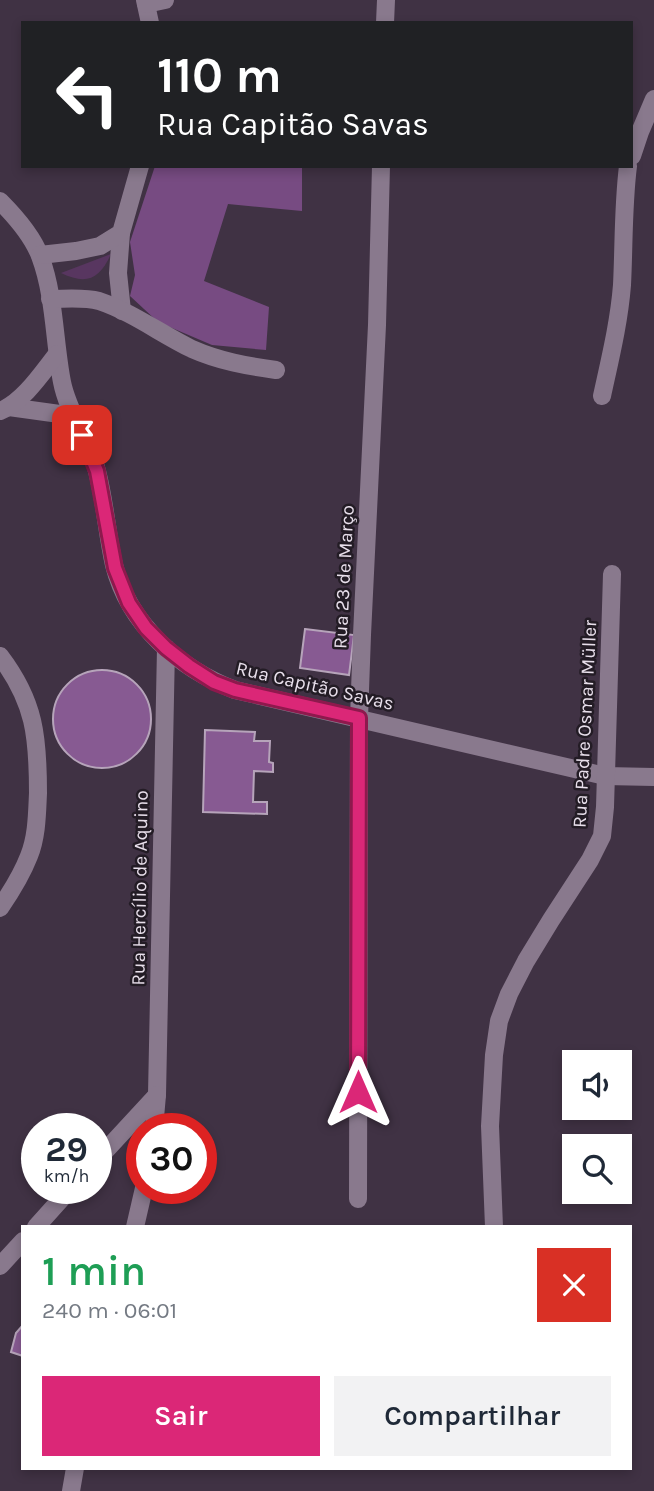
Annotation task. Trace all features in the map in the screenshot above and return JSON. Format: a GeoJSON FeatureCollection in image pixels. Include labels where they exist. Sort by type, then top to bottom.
{"type":"FeatureCollection","features":[{"type":"Feature","properties":{"kind":"street"},"geometry":{"type":"LineString","coordinates":[[150,21],[145,2],[166,0]]}},
{"type":"Feature","properties":{"kind":"street"},"geometry":{"type":"LineString","coordinates":[[385,21],[386,0]]}},
{"type":"Feature","properties":{"kind":"street"},"geometry":{"type":"LineString","coordinates":[[633,154],[650,117],[654,99]]}},
{"type":"Feature","properties":{"kind":"street"},"geometry":{"type":"LineString","coordinates":[[122,311],[118,274],[121,233],[139,168]]}},
{"type":"Feature","properties":{"kind":"street","name":"Rua 23 de Março"},"geometry":{"type":"LineString","coordinates":[[358,1199],[359,718],[377,325],[381,168]]}},
{"type":"Feature","properties":{"kind":"street"},"geometry":{"type":"LineString","coordinates":[[602,396],[618,324],[628,168]]}},
{"type":"Feature","properties":{"kind":"street","name":"Rua Capitão Savas"},"geometry":{"type":"LineString","coordinates":[[0,201],[26,230],[40,255],[50,299],[63,387],[97,471],[115,568],[129,603],[146,628],[166,648],[214,682],[235,690],[605,775],[654,776]]}},
{"type":"Feature","properties":{"kind":"street"},"geometry":{"type":"LineString","coordinates":[[40,255],[100,246],[121,233]]}},
{"type":"Feature","properties":{"kind":"street"},"geometry":{"type":"LineString","coordinates":[[50,299],[78,298],[98,301],[192,349],[243,365],[276,370]]}},
{"type":"Feature","properties":{"kind":"street"},"geometry":{"type":"LineString","coordinates":[[4,409],[36,380],[57,354]]}},
{"type":"Feature","properties":{"kind":"street"},"geometry":{"type":"LineString","coordinates":[[4,409],[74,416]]}},
{"type":"Feature","properties":{"kind":"street","name":"Rua Padre Osmar Müller"},"geometry":{"type":"LineString","coordinates":[[495,1225],[490,1126],[499,1021],[526,961],[590,860],[602,836],[612,574]]}},
{"type":"Feature","properties":{"kind":"street","name":"Rua Hercílio de Aquino"},"geometry":{"type":"LineString","coordinates":[[155,1113],[166,648]]}},
{"type":"Feature","properties":{"kind":"street"},"geometry":{"type":"LineString","coordinates":[[0,656],[19,685],[30,709],[35,729],[38,766],[36,833],[29,856],[0,908]]}},
{"type":"Feature","properties":{"kind":"street"},"geometry":{"type":"LineString","coordinates":[[112,1144],[157,1095]]}},
{"type":"Feature","properties":{"kind":"street"},"geometry":{"type":"LineString","coordinates":[[38,1225],[57,1204]]}},
{"type":"Feature","properties":{"kind":"street"},"geometry":{"type":"LineString","coordinates":[[135,1225],[140,1204]]}},
{"type":"Feature","properties":{"kind":"street"},"geometry":{"type":"LineString","coordinates":[[0,1266],[21,1243]]}},
{"type":"Feature","properties":{"kind":"street"},"geometry":{"type":"LineString","coordinates":[[71,1491],[75,1470]]}},
{"type":"Feature","properties":{"kind":"shaded area"},"geometry":{"type":"Polygon","coordinates":[[[154,168],[302,168],[302,211],[228,204],[204,281],[269,307],[266,350],[212,345],[158,322],[130,296],[135,275],[130,242],[154,168]]]}},
{"type":"Feature","properties":{"kind":"shaded area"},"geometry":{"type":"Polygon","coordinates":[[[111,254],[102,270],[91,278],[78,279],[61,273],[111,254]]]}},
{"type":"Feature","properties":{"kind":"building"},"geometry":{"type":"Polygon","coordinates":[[[305,629],[354,635],[349,675],[300,668],[305,629]]]}},
{"type":"Feature","properties":{"kind":"building"},"geometry":{"type":"Polygon","coordinates":[[[102,670],[121,674],[137,684],[147,700],[151,719],[147,738],[137,754],[121,764],[102,768],[83,764],[67,754],[57,738],[53,719],[57,700],[67,684],[83,674],[102,670]]]}},
{"type":"Feature","properties":{"kind":"building"},"geometry":{"type":"Polygon","coordinates":[[[205,730],[255,732],[254,741],[270,741],[269,762],[273,763],[273,772],[254,771],[253,802],[267,802],[267,814],[203,812],[205,730]]]}},
{"type":"Feature","properties":{"kind":"building"},"geometry":{"type":"Polygon","coordinates":[[[21,1327],[21,1355],[11,1352],[16,1333],[21,1327]]]}},
{"type":"Feature","properties":{"kind":"route"},"geometry":{"type":"LineString","coordinates":[[82,435],[97,471],[115,568],[129,603],[146,628],[166,648],[214,682],[263,697],[359,718],[358,1092]]}}]}
